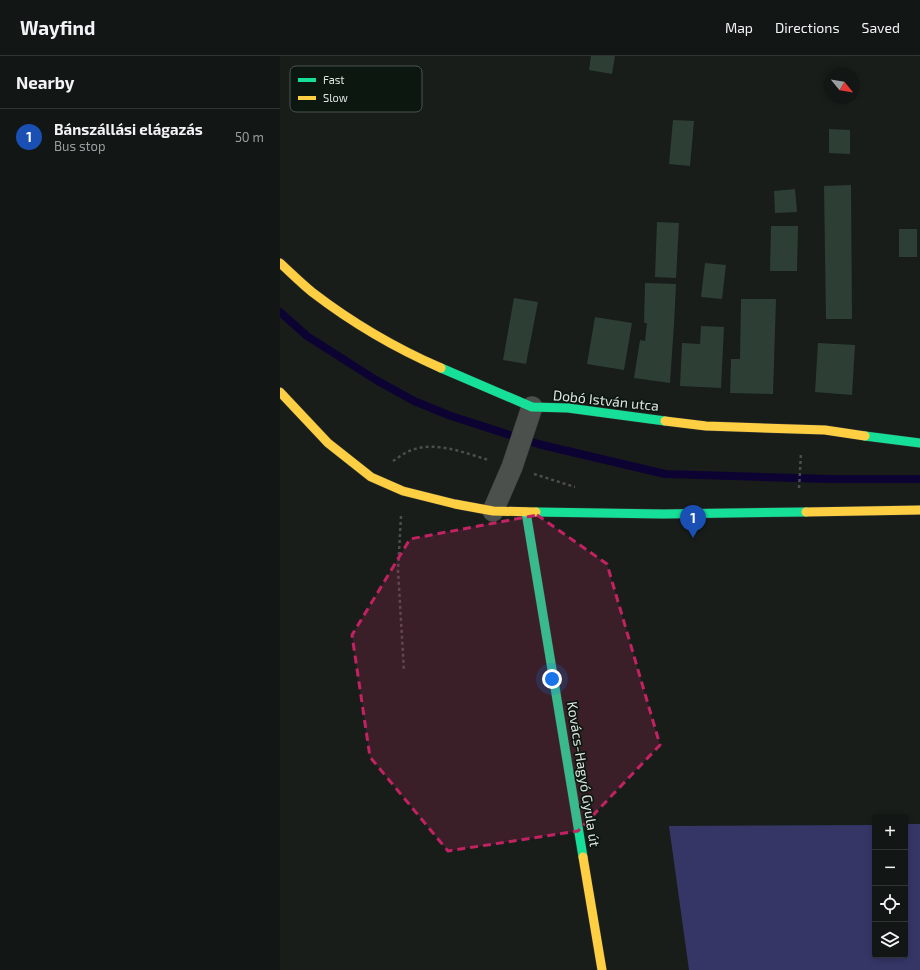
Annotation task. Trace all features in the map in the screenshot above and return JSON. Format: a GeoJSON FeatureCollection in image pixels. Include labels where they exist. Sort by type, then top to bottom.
{"type":"FeatureCollection","features":[{"type":"Feature","properties":{"kind":"street","name":"Dobó István utca"},"geometry":{"type":"LineString","coordinates":[[280,262],[311,291],[354,322],[421,359],[532,407],[568,408],[706,426],[824,430],[920,443]]}},
{"type":"Feature","properties":{"kind":"street"},"geometry":{"type":"LineString","coordinates":[[280,392],[328,443],[371,477],[402,491],[492,511],[663,514],[920,510]]}},
{"type":"Feature","properties":{"kind":"street"},"geometry":{"type":"LineString","coordinates":[[492,511],[515,458],[532,407]]}},
{"type":"Feature","properties":{"kind":"street","name":"Kovács-Hagyó Gyula út"},"geometry":{"type":"LineString","coordinates":[[526,512],[602,970]]}},
{"type":"Feature","properties":{"kind":"path"},"geometry":{"type":"LineString","coordinates":[[371,477],[409,451],[425,447],[445,447],[515,458]]}},
{"type":"Feature","properties":{"kind":"path"},"geometry":{"type":"LineString","coordinates":[[799,489],[801,461]]}},
{"type":"Feature","properties":{"kind":"path"},"geometry":{"type":"LineString","coordinates":[[402,491],[398,570],[404,671]]}},
{"type":"Feature","properties":{"kind":"highlighted area"},"geometry":{"type":"Polygon","coordinates":[[[537,515],[607,564],[660,745],[578,831],[448,851],[370,757],[352,635],[410,539],[537,515]]]}},
{"type":"Feature","properties":{"kind":"shaded area"},"geometry":{"type":"Polygon","coordinates":[[[908,824],[920,824],[920,970],[689,970],[669,826],[872,825],[872,958],[908,958],[908,824]]]}},
{"type":"Feature","properties":{"kind":"building"},"geometry":{"type":"Polygon","coordinates":[[[591,56],[615,56],[612,74],[589,70],[591,56]]]}},
{"type":"Feature","properties":{"kind":"building"},"geometry":{"type":"Polygon","coordinates":[[[673,120],[694,121],[690,166],[669,164],[673,120]]]}},
{"type":"Feature","properties":{"kind":"building"},"geometry":{"type":"Polygon","coordinates":[[[829,129],[850,130],[850,154],[829,153],[829,129]]]}},
{"type":"Feature","properties":{"kind":"building"},"geometry":{"type":"Polygon","coordinates":[[[851,185],[852,319],[826,319],[824,186],[851,185]]]}},
{"type":"Feature","properties":{"kind":"building"},"geometry":{"type":"Polygon","coordinates":[[[795,189],[797,212],[775,213],[774,191],[795,189]]]}},
{"type":"Feature","properties":{"kind":"building"},"geometry":{"type":"Polygon","coordinates":[[[657,222],[679,223],[676,278],[655,277],[657,222]]]}},
{"type":"Feature","properties":{"kind":"building"},"geometry":{"type":"Polygon","coordinates":[[[771,226],[798,226],[797,271],[770,271],[771,226]]]}},
{"type":"Feature","properties":{"kind":"building"},"geometry":{"type":"Polygon","coordinates":[[[899,229],[917,229],[917,257],[899,257],[899,229]]]}},
{"type":"Feature","properties":{"kind":"building"},"geometry":{"type":"Polygon","coordinates":[[[705,263],[726,265],[722,299],[701,297],[705,263]]]}},
{"type":"Feature","properties":{"kind":"building"},"geometry":{"type":"Polygon","coordinates":[[[645,283],[676,284],[670,383],[634,378],[640,340],[645,341],[647,323],[644,323],[645,283]]]}},
{"type":"Feature","properties":{"kind":"building"},"geometry":{"type":"Polygon","coordinates":[[[514,298],[538,302],[526,364],[503,360],[514,298]]]}},
{"type":"Feature","properties":{"kind":"building"},"geometry":{"type":"Polygon","coordinates":[[[741,299],[776,299],[773,394],[730,393],[731,359],[740,359],[741,299]]]}},
{"type":"Feature","properties":{"kind":"building"},"geometry":{"type":"Polygon","coordinates":[[[595,317],[632,323],[624,370],[587,364],[595,317]]]}},
{"type":"Feature","properties":{"kind":"building"},"geometry":{"type":"Polygon","coordinates":[[[701,326],[724,327],[721,388],[680,386],[682,343],[700,344],[701,326]]]}},
{"type":"Feature","properties":{"kind":"building"},"geometry":{"type":"Polygon","coordinates":[[[818,343],[855,345],[852,395],[815,392],[818,343]]]}},
{"type":"Feature","properties":{"kind":"waterway"},"geometry":{"type":"LineString","coordinates":[[280,312],[307,336],[376,380],[414,401],[451,416],[538,444],[665,474],[829,479],[920,479]]}},
{"type":"Feature","properties":{"kind":"traffic: fast"},"geometry":{"type":"LineString","coordinates":[[441,368],[532,407],[568,408],[665,421]]}},
{"type":"Feature","properties":{"kind":"traffic: fast"},"geometry":{"type":"LineString","coordinates":[[865,436],[920,443]]}},
{"type":"Feature","properties":{"kind":"traffic: fast"},"geometry":{"type":"LineString","coordinates":[[526,512],[583,857]]}},
{"type":"Feature","properties":{"kind":"traffic: fast"},"geometry":{"type":"LineString","coordinates":[[536,512],[663,514],[806,512]]}},
{"type":"Feature","properties":{"kind":"traffic: slow"},"geometry":{"type":"LineString","coordinates":[[280,263],[312,292],[358,324],[390,343],[441,368]]}},
{"type":"Feature","properties":{"kind":"traffic: slow"},"geometry":{"type":"LineString","coordinates":[[280,392],[328,443],[371,477],[403,491],[455,504],[493,511],[536,512]]}},
{"type":"Feature","properties":{"kind":"traffic: slow"},"geometry":{"type":"LineString","coordinates":[[665,421],[706,426],[825,430],[865,436]]}},
{"type":"Feature","properties":{"kind":"traffic: slow"},"geometry":{"type":"LineString","coordinates":[[806,512],[920,510]]}},
{"type":"Feature","properties":{"kind":"traffic: slow"},"geometry":{"type":"LineString","coordinates":[[583,857],[602,970]]}},
{"type":"Feature","properties":{"kind":"place","name":"Bánszállási elágazás"},"geometry":{"type":"Point","coordinates":[693,538]}}]}
